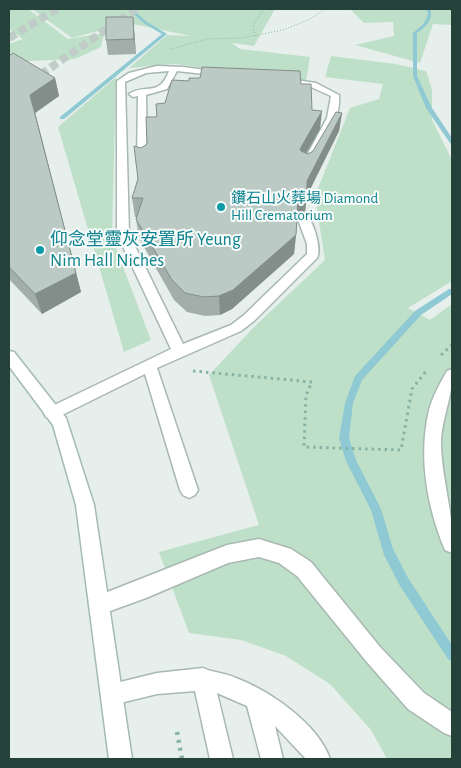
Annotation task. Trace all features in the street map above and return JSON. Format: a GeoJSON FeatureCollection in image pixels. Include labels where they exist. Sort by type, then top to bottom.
{"type":"FeatureCollection","features":[{"type":"Feature","properties":{"kind":"main road"},"geometry":{"type":"LineString","coordinates":[[179,350],[123,234],[121,197],[121,81],[131,74],[158,68],[236,76]]}},
{"type":"Feature","properties":{"kind":"main road"},"geometry":{"type":"LineString","coordinates":[[122,96],[156,92],[166,88],[174,69]]}},
{"type":"Feature","properties":{"kind":"main road"},"geometry":{"type":"LineString","coordinates":[[274,80],[313,85],[335,94],[336,101],[331,118],[305,168]]}},
{"type":"Feature","properties":{"kind":"main road"},"geometry":{"type":"LineString","coordinates":[[142,93],[142,162]]}},
{"type":"Feature","properties":{"kind":"main road"},"geometry":{"type":"LineString","coordinates":[[52,412],[179,350],[236,328],[249,318],[313,255],[313,244],[303,217]]}},
{"type":"Feature","properties":{"kind":"main road"},"geometry":{"type":"LineString","coordinates":[[9,356],[60,423],[85,505],[121,759]]}},
{"type":"Feature","properties":{"kind":"main road"},"geometry":{"type":"LineString","coordinates":[[149,365],[189,490]]}},
{"type":"Feature","properties":{"kind":"main road"},"geometry":{"type":"LineString","coordinates":[[452,375],[436,412],[433,441],[442,517],[452,544]]}},
{"type":"Feature","properties":{"kind":"main road"},"geometry":{"type":"LineString","coordinates":[[99,605],[146,588],[227,554],[259,548],[284,555],[304,569],[373,654],[416,701],[452,725]]}},
{"type":"Feature","properties":{"kind":"main road"},"geometry":{"type":"LineString","coordinates":[[112,694],[169,680],[203,680],[234,687],[256,698],[290,724],[319,759]]}},
{"type":"Feature","properties":{"kind":"main road"},"geometry":{"type":"LineString","coordinates":[[203,680],[221,759]]}},
{"type":"Feature","properties":{"kind":"main road"},"geometry":{"type":"LineString","coordinates":[[256,698],[272,759]]}},
{"type":"Feature","properties":{"kind":"path"},"geometry":{"type":"LineString","coordinates":[[255,36],[253,25],[264,9]]}},
{"type":"Feature","properties":{"kind":"path"},"geometry":{"type":"LineString","coordinates":[[158,68],[165,54],[170,50],[207,39],[255,36],[283,30],[310,19],[325,9]]}},
{"type":"Feature","properties":{"kind":"path"},"geometry":{"type":"LineString","coordinates":[[192,370],[312,382],[306,395],[304,447],[401,450]]}},
{"type":"Feature","properties":{"kind":"path"},"geometry":{"type":"LineString","coordinates":[[177,732],[182,759]]}},
{"type":"Feature","properties":{"kind":"green space"},"geometry":{"type":"Polygon","coordinates":[[[9,9],[28,9],[68,39],[104,33],[101,47],[75,59],[29,61],[9,72],[9,44],[23,39],[9,29],[9,9]]]}},
{"type":"Feature","properties":{"kind":"green space"},"geometry":{"type":"Polygon","coordinates":[[[32,9],[275,9],[254,46],[232,43],[240,49],[310,57],[306,81],[175,64],[129,68],[167,35],[191,36],[128,23],[72,38],[32,9]]]}},
{"type":"Feature","properties":{"kind":"green space"},"geometry":{"type":"Polygon","coordinates":[[[350,9],[452,9],[452,25],[433,24],[420,63],[355,45],[394,36],[393,22],[364,23],[350,9]]]}},
{"type":"Feature","properties":{"kind":"green space"},"geometry":{"type":"Polygon","coordinates":[[[331,56],[396,64],[426,71],[432,89],[432,120],[452,160],[452,281],[408,308],[430,320],[452,304],[452,759],[387,759],[371,730],[330,684],[286,656],[241,640],[189,633],[159,552],[259,525],[209,375],[255,326],[325,260],[315,196],[350,108],[379,99],[383,84],[325,77],[331,56]]]}},
{"type":"Feature","properties":{"kind":"green space"},"geometry":{"type":"Polygon","coordinates":[[[116,77],[112,238],[151,340],[124,352],[58,127],[116,77]]]}},
{"type":"Feature","properties":{"kind":"building"},"geometry":{"type":"Polygon","coordinates":[[[106,17],[133,17],[134,39],[106,40],[106,17]]]}},
{"type":"Feature","properties":{"kind":"building","name":"仰念堂靈灰安置所 Yeung Nim Hall Niches"},"geometry":{"type":"Polygon","coordinates":[[[13,53],[55,78],[30,95],[76,273],[35,294],[9,267],[9,56],[13,53]]]}},
{"type":"Feature","properties":{"kind":"building","name":"鑽石山火葬場 Diamond Hill Crematorium"},"geometry":{"type":"Polygon","coordinates":[[[202,67],[300,71],[301,84],[311,84],[312,110],[322,111],[300,149],[308,154],[313,151],[336,112],[342,113],[307,181],[307,194],[298,197],[296,235],[233,290],[219,296],[204,297],[185,293],[172,280],[136,219],[143,198],[132,198],[138,179],[134,146],[141,148],[147,144],[146,117],[157,117],[156,104],[165,103],[172,80],[189,81],[189,78],[200,78],[202,67]]]}},
{"type":"Feature","properties":{"kind":"waterway"},"geometry":{"type":"LineString","coordinates":[[62,118],[165,34],[146,23],[130,9]]}},
{"type":"Feature","properties":{"kind":"waterway"},"geometry":{"type":"LineString","coordinates":[[426,9],[430,12],[429,19],[415,33],[415,76],[429,108],[452,142]]}},
{"type":"Feature","properties":{"kind":"waterway"},"geometry":{"type":"LineString","coordinates":[[452,291],[418,313],[358,378],[349,403],[344,438],[351,461],[376,509],[388,551],[404,582],[452,655]]}},
{"type":"Feature","properties":{"kind":"tunnel"},"geometry":{"type":"LineString","coordinates":[[9,38],[57,9]]}},
{"type":"Feature","properties":{"kind":"tunnel"},"geometry":{"type":"LineString","coordinates":[[21,88],[136,9]]}},
{"type":"Feature","properties":{"kind":"tunnel"},"geometry":{"type":"LineString","coordinates":[[9,96],[23,86]]}},
{"type":"Feature","properties":{"kind":"place","name":"鑽石山火葬場 Diamond Hill Crematorium"},"geometry":{"type":"Point","coordinates":[221,207]}},
{"type":"Feature","properties":{"kind":"place","name":"仰念堂靈灰安置所 Yeung Nim Hall Niches"},"geometry":{"type":"Point","coordinates":[40,250]}}]}
